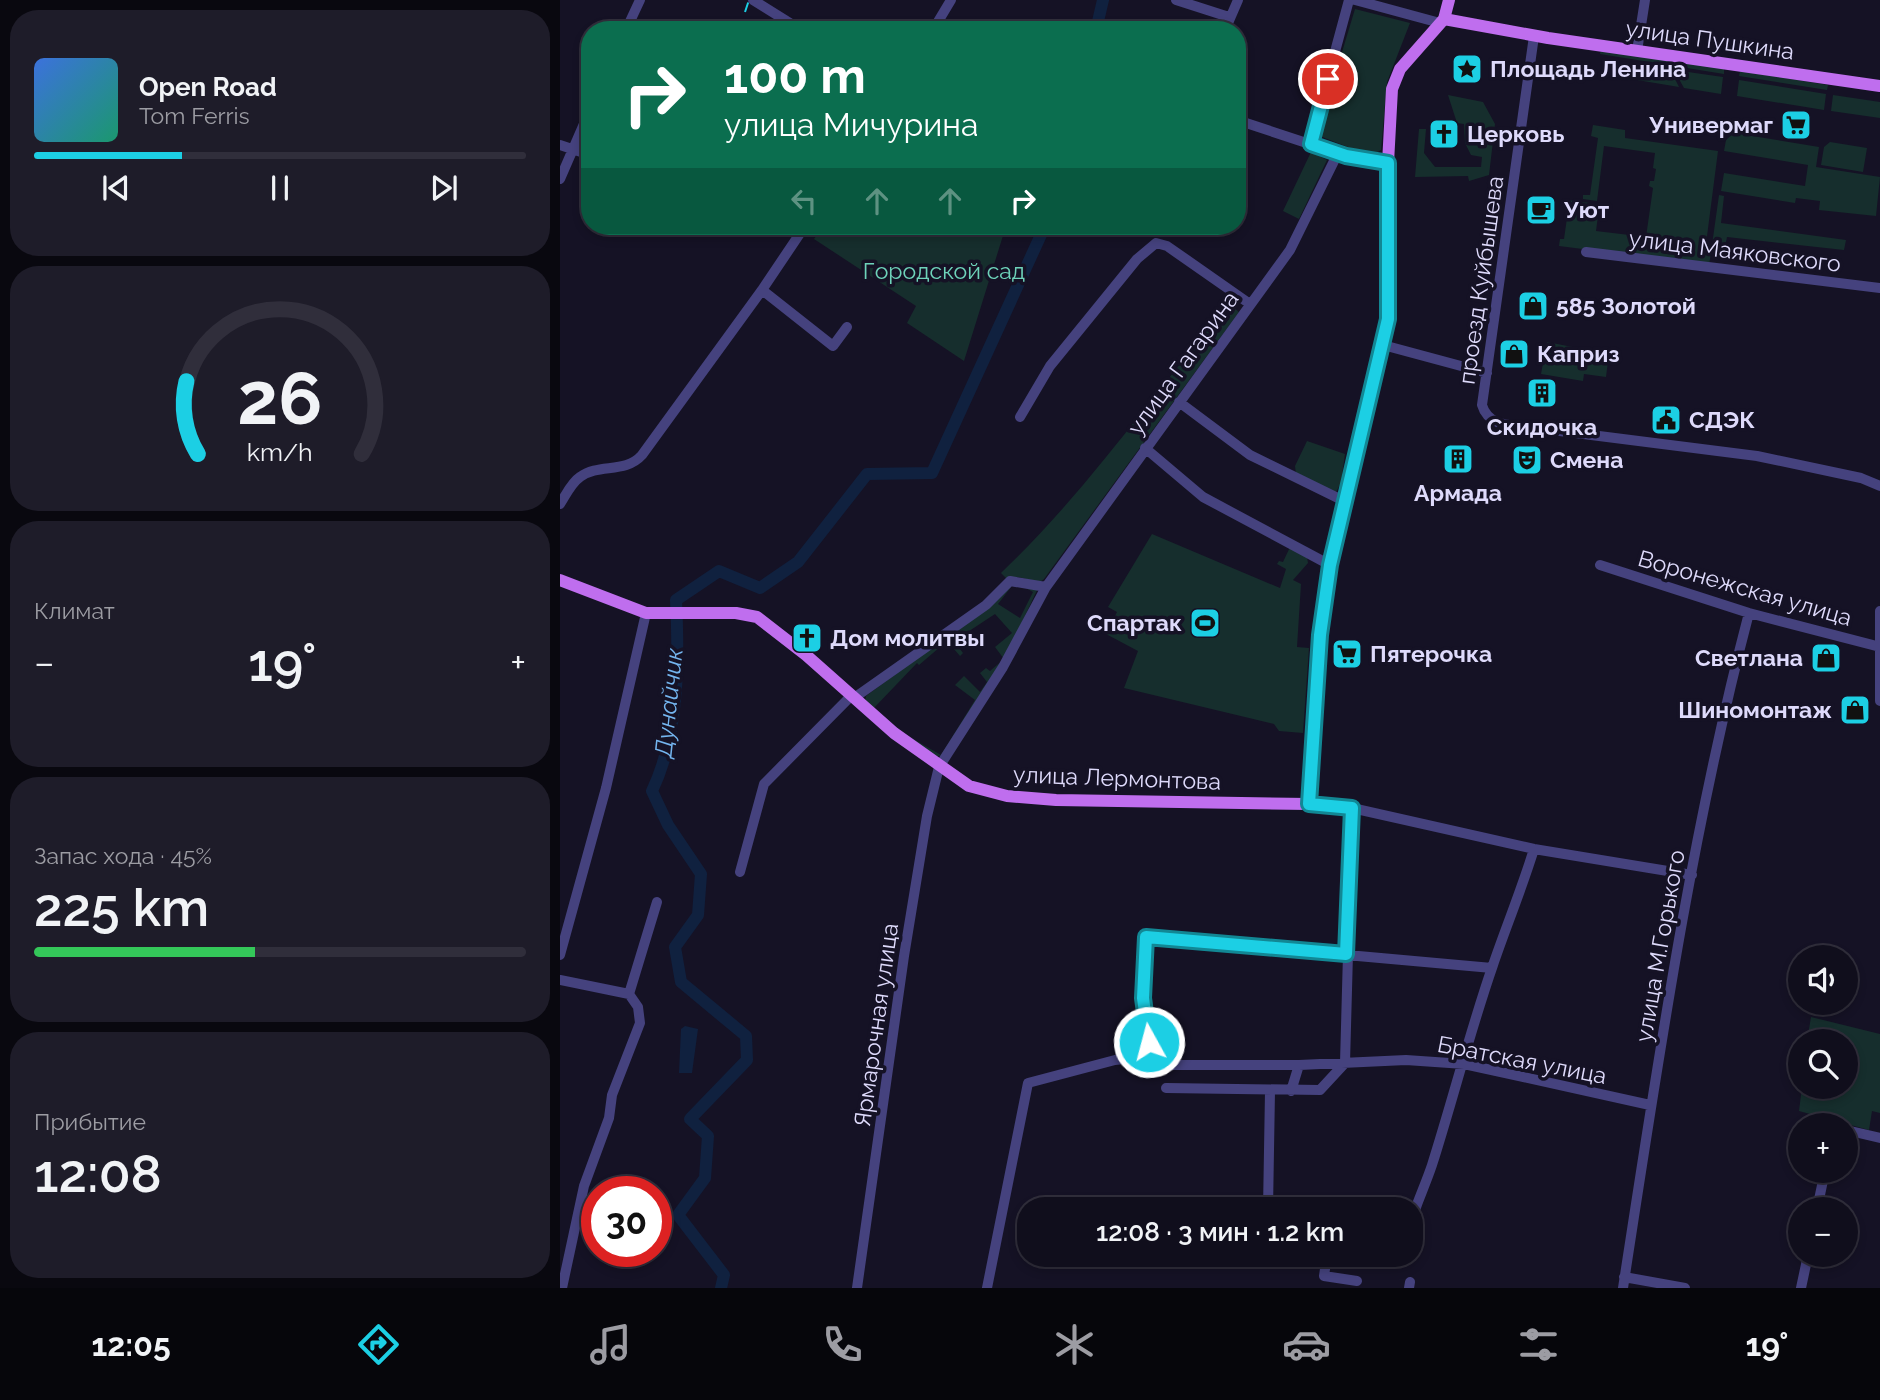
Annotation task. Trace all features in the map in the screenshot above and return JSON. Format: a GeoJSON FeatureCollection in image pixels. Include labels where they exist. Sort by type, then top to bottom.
{"type":"FeatureCollection","features":[{"type":"Feature","properties":{"kind":"main road"},"geometry":{"type":"LineString","coordinates":[[1309,804],[1320,635],[1330,565],[1383,345],[1390,300],[1388,163],[1392,89],[1401,69],[1442,21],[1449,0]]}},
{"type":"Feature","properties":{"kind":"main road"},"geometry":{"type":"LineString","coordinates":[[1442,21],[1534,36]]}},
{"type":"Feature","properties":{"kind":"main road","name":"улица Пушкина"},"geometry":{"type":"LineString","coordinates":[[1534,36],[1880,86]]}},
{"type":"Feature","properties":{"kind":"main road","name":"улица Лермонтова"},"geometry":{"type":"LineString","coordinates":[[560,580],[646,613],[736,613],[757,617],[806,654],[852,697],[939,767],[970,786],[1007,796],[1309,804]]}},
{"type":"Feature","properties":{"kind":"street"},"geometry":{"type":"LineString","coordinates":[[630,21],[640,0]]}},
{"type":"Feature","properties":{"kind":"street"},"geometry":{"type":"LineString","coordinates":[[753,0],[786,21]]}},
{"type":"Feature","properties":{"kind":"street"},"geometry":{"type":"LineString","coordinates":[[938,21],[951,0]]}},
{"type":"Feature","properties":{"kind":"street"},"geometry":{"type":"LineString","coordinates":[[1176,0],[1229,17]]}},
{"type":"Feature","properties":{"kind":"street"},"geometry":{"type":"LineString","coordinates":[[1228,21],[1238,0]]}},
{"type":"Feature","properties":{"kind":"street"},"geometry":{"type":"LineString","coordinates":[[1311,144],[1349,0]]}},
{"type":"Feature","properties":{"kind":"street"},"geometry":{"type":"LineString","coordinates":[[1355,0],[1442,21]]}},
{"type":"Feature","properties":{"kind":"street"},"geometry":{"type":"LineString","coordinates":[[1637,51],[1645,0]]}},
{"type":"Feature","properties":{"kind":"street","name":"проезд Куйбышева"},"geometry":{"type":"LineString","coordinates":[[1534,36],[1482,405],[1486,414],[1499,423],[1758,456],[1861,478],[1880,486]]}},
{"type":"Feature","properties":{"kind":"street"},"geometry":{"type":"LineString","coordinates":[[1246,123],[1338,153],[1388,163]]}},
{"type":"Feature","properties":{"kind":"street"},"geometry":{"type":"LineString","coordinates":[[560,180],[581,130]]}},
{"type":"Feature","properties":{"kind":"street"},"geometry":{"type":"LineString","coordinates":[[560,145],[581,152]]}},
{"type":"Feature","properties":{"kind":"street","name":"улица Гагарина"},"geometry":{"type":"LineString","coordinates":[[939,767],[1003,667],[1046,587],[1144,448],[1290,250],[1338,153]]}},
{"type":"Feature","properties":{"kind":"street"},"geometry":{"type":"LineString","coordinates":[[560,504],[579,477],[638,460],[799,235]]}},
{"type":"Feature","properties":{"kind":"street"},"geometry":{"type":"LineString","coordinates":[[1020,417],[1050,366],[1137,259],[1156,243],[1167,246],[1250,304]]}},
{"type":"Feature","properties":{"kind":"street","name":"улица Маяковского"},"geometry":{"type":"LineString","coordinates":[[1586,252],[1880,288]]}},
{"type":"Feature","properties":{"kind":"street"},"geometry":{"type":"LineString","coordinates":[[762,290],[833,346],[846,327]]}},
{"type":"Feature","properties":{"kind":"street"},"geometry":{"type":"LineString","coordinates":[[1383,345],[1487,373]]}},
{"type":"Feature","properties":{"kind":"street"},"geometry":{"type":"LineString","coordinates":[[1179,402],[1250,455],[1344,501]]}},
{"type":"Feature","properties":{"kind":"street"},"geometry":{"type":"LineString","coordinates":[[1144,448],[1213,503],[1330,565]]}},
{"type":"Feature","properties":{"kind":"street","name":"Воронежская улица"},"geometry":{"type":"LineString","coordinates":[[1600,565],[1749,613],[1880,647],[1880,611]]}},
{"type":"Feature","properties":{"kind":"street"},"geometry":{"type":"LineString","coordinates":[[740,872],[764,784],[852,697],[986,605],[1010,581],[1046,587]]}},
{"type":"Feature","properties":{"kind":"street"},"geometry":{"type":"LineString","coordinates":[[560,955],[606,788],[646,613]]}},
{"type":"Feature","properties":{"kind":"street","name":"улица М.Горького"},"geometry":{"type":"LineString","coordinates":[[1624,1282],[1650,1105],[1692,875],[1727,699],[1749,613]]}},
{"type":"Feature","properties":{"kind":"street"},"geometry":{"type":"LineString","coordinates":[[1880,647],[1880,701]]}},
{"type":"Feature","properties":{"kind":"street","name":"Ярмарочная улица"},"geometry":{"type":"LineString","coordinates":[[857,1288],[904,957],[927,816],[939,767]]}},
{"type":"Feature","properties":{"kind":"street","name":"улица Лермонтова"},"geometry":{"type":"LineString","coordinates":[[1309,804],[1352,808],[1534,849],[1692,875]]}},
{"type":"Feature","properties":{"kind":"street"},"geometry":{"type":"LineString","coordinates":[[1166,1088],[1320,1090],[1345,1063],[1352,808]]}},
{"type":"Feature","properties":{"kind":"street"},"geometry":{"type":"LineString","coordinates":[[1418,1197],[1431,1168],[1453,1086],[1464,1065],[1492,968],[1534,849]]}},
{"type":"Feature","properties":{"kind":"street"},"geometry":{"type":"LineString","coordinates":[[629,994],[657,902]]}},
{"type":"Feature","properties":{"kind":"street"},"geometry":{"type":"LineString","coordinates":[[1151,1063],[1143,998],[1146,937],[1492,968]]}},
{"type":"Feature","properties":{"kind":"street"},"geometry":{"type":"LineString","coordinates":[[560,979],[629,994],[638,1007],[640,1023],[612,1096],[609,1118],[584,1186],[562,1288]]}},
{"type":"Feature","properties":{"kind":"street","name":"Братская улица"},"geometry":{"type":"LineString","coordinates":[[987,1288],[1028,1083],[1115,1060],[1134,1058],[1151,1063],[1299,1065],[1406,1060],[1464,1065],[1650,1105]]}},
{"type":"Feature","properties":{"kind":"street"},"geometry":{"type":"LineString","coordinates":[[1291,1091],[1299,1065]]}},
{"type":"Feature","properties":{"kind":"street"},"geometry":{"type":"LineString","coordinates":[[1268,1197],[1270,1091]]}},
{"type":"Feature","properties":{"kind":"street"},"geometry":{"type":"LineString","coordinates":[[1858,1133],[1880,1138]]}},
{"type":"Feature","properties":{"kind":"street"},"geometry":{"type":"LineString","coordinates":[[1325,1267],[1324,1276],[1357,1281]]}},
{"type":"Feature","properties":{"kind":"street"},"geometry":{"type":"LineString","coordinates":[[1801,1288],[1805,1267]]}},
{"type":"Feature","properties":{"kind":"street"},"geometry":{"type":"LineString","coordinates":[[1624,1282],[1685,1288]]}},
{"type":"Feature","properties":{"kind":"green space"},"geometry":{"type":"Polygon","coordinates":[[[1355,9],[1410,23],[1387,82],[1381,150],[1371,156],[1317,135],[1355,9]]]}},
{"type":"Feature","properties":{"kind":"green space"},"geometry":{"type":"Polygon","coordinates":[[[1601,49],[1724,68],[1724,74],[1600,54],[1601,49]]]}},
{"type":"Feature","properties":{"kind":"green space"},"geometry":{"type":"Polygon","coordinates":[[[1622,62],[1653,66],[1633,80],[1607,76],[1622,62]]]}},
{"type":"Feature","properties":{"kind":"green space"},"geometry":{"type":"Polygon","coordinates":[[[1656,67],[1657,74],[1665,76],[1667,69],[1670,69],[1679,87],[1637,80],[1656,67]]]}},
{"type":"Feature","properties":{"kind":"green space"},"geometry":{"type":"Polygon","coordinates":[[[1674,70],[1723,77],[1721,94],[1684,88],[1674,70]]]}},
{"type":"Feature","properties":{"kind":"green space"},"geometry":{"type":"Polygon","coordinates":[[[1740,71],[1828,85],[1827,90],[1739,76],[1740,71]]]}},
{"type":"Feature","properties":{"kind":"green space"},"geometry":{"type":"Polygon","coordinates":[[[1739,80],[1826,94],[1824,110],[1737,96],[1739,80]]]}},
{"type":"Feature","properties":{"kind":"green space"},"geometry":{"type":"Polygon","coordinates":[[[1448,95],[1483,102],[1495,124],[1489,175],[1469,181],[1468,176],[1415,177],[1419,129],[1426,129],[1424,153],[1435,167],[1481,167],[1482,157],[1471,155],[1465,143],[1464,124],[1457,123],[1448,95]]]}},
{"type":"Feature","properties":{"kind":"green space"},"geometry":{"type":"Polygon","coordinates":[[[1833,95],[1880,102],[1880,118],[1831,111],[1833,95]]]}},
{"type":"Feature","properties":{"kind":"green space"},"geometry":{"type":"Polygon","coordinates":[[[1593,125],[1625,130],[1625,138],[1718,151],[1706,244],[1712,245],[1719,195],[1724,196],[1721,223],[1846,240],[1844,250],[1727,237],[1725,247],[1712,246],[1709,265],[1559,246],[1560,239],[1564,239],[1569,204],[1566,200],[1590,203],[1590,207],[1599,208],[1596,231],[1646,237],[1653,188],[1649,186],[1650,181],[1654,181],[1656,169],[1653,168],[1655,153],[1604,146],[1597,201],[1583,199],[1583,195],[1590,195],[1598,138],[1591,136],[1593,125]]]}},
{"type":"Feature","properties":{"kind":"green space"},"geometry":{"type":"Polygon","coordinates":[[[1734,133],[1819,147],[1816,167],[1880,177],[1876,216],[1819,210],[1820,201],[1796,198],[1795,203],[1721,191],[1724,173],[1805,186],[1808,165],[1724,151],[1726,140],[1734,133]]]}},
{"type":"Feature","properties":{"kind":"green space"},"geometry":{"type":"Polygon","coordinates":[[[1830,142],[1867,148],[1863,172],[1821,165],[1824,147],[1830,142]]]}},
{"type":"Feature","properties":{"kind":"green space"},"geometry":{"type":"Polygon","coordinates":[[[1311,152],[1327,160],[1299,219],[1283,211],[1311,152]]]}},
{"type":"Feature","properties":{"kind":"green space","name":"Городской сад"},"geometry":{"type":"Polygon","coordinates":[[[817,235],[1003,235],[964,361],[907,323],[916,306],[814,239],[817,235]]]}},
{"type":"Feature","properties":{"kind":"green space"},"geometry":{"type":"Polygon","coordinates":[[[1229,304],[1239,312],[1044,579],[1040,582],[1018,577],[1007,579],[1001,573],[1091,476],[1229,304]]]}},
{"type":"Feature","properties":{"kind":"green space"},"geometry":{"type":"Polygon","coordinates":[[[1547,342],[1588,350],[1587,358],[1608,361],[1606,377],[1584,374],[1583,381],[1541,374],[1547,342]]]}},
{"type":"Feature","properties":{"kind":"green space"},"geometry":{"type":"Polygon","coordinates":[[[1307,441],[1345,454],[1341,483],[1336,492],[1296,474],[1295,466],[1307,441]]]}},
{"type":"Feature","properties":{"kind":"green space","name":"Спартак"},"geometry":{"type":"Polygon","coordinates":[[[1152,534],[1280,588],[1286,569],[1277,564],[1279,561],[1283,562],[1291,545],[1307,557],[1308,563],[1293,580],[1301,584],[1297,647],[1309,648],[1303,733],[1279,731],[1274,724],[1124,688],[1138,651],[1106,634],[1117,612],[1108,607],[1152,534]]]}},
{"type":"Feature","properties":{"kind":"green space"},"geometry":{"type":"Polygon","coordinates":[[[1017,581],[1039,586],[1005,658],[942,755],[936,757],[896,729],[941,755],[975,700],[955,685],[964,676],[980,692],[987,682],[980,673],[986,668],[990,671],[1004,659],[995,647],[1012,633],[995,614],[954,641],[963,653],[960,656],[947,641],[919,665],[917,663],[872,710],[865,702],[866,696],[988,606],[1011,582],[1017,581]],[[1015,582],[998,604],[1020,618],[1033,592],[1015,582]]]}},
{"type":"Feature","properties":{"kind":"green space"},"geometry":{"type":"Polygon","coordinates":[[[1811,1017],[1880,1034],[1880,1113],[1872,1111],[1869,1130],[1858,1127],[1858,1113],[1799,1111],[1800,1099],[1858,1099],[1858,1029],[1809,1029],[1811,1017]]]}},
{"type":"Feature","properties":{"kind":"water"},"geometry":{"type":"Polygon","coordinates":[[[685,1026],[698,1029],[692,1073],[679,1073],[681,1029],[685,1026]]]}},
{"type":"Feature","properties":{"kind":"waterway","name":"Дунайчик"},"geometry":{"type":"LineString","coordinates":[[1098,21],[1103,0]]}},
{"type":"Feature","properties":{"kind":"waterway","name":"Дунайчик"},"geometry":{"type":"LineString","coordinates":[[721,1288],[724,1275],[678,1215],[705,1178],[708,1136],[690,1119],[747,1060],[746,1036],[681,982],[675,947],[698,915],[701,874],[668,825],[652,791],[668,746],[672,722],[677,673],[676,600],[719,571],[760,588],[798,562],[867,474],[932,473],[1041,235]]}},
{"type":"Feature","properties":{"kind":"railway"},"geometry":{"type":"LineString","coordinates":[[742,21],[749,0]]}},
{"type":"Feature","properties":{"kind":"place","name":"Площадь Ленина"},"geometry":{"type":"Point","coordinates":[1467,69]}},
{"type":"Feature","properties":{"kind":"place","name":"Универмаг"},"geometry":{"type":"Point","coordinates":[1796,125]}},
{"type":"Feature","properties":{"kind":"place","name":"Церковь"},"geometry":{"type":"Point","coordinates":[1444,134]}},
{"type":"Feature","properties":{"kind":"place","name":"Уют"},"geometry":{"type":"Point","coordinates":[1541,210]}},
{"type":"Feature","properties":{"kind":"place","name":"585 Золотой"},"geometry":{"type":"Point","coordinates":[1533,306]}},
{"type":"Feature","properties":{"kind":"place","name":"Каприз"},"geometry":{"type":"Point","coordinates":[1514,354]}},
{"type":"Feature","properties":{"kind":"place","name":"Скидочка"},"geometry":{"type":"Point","coordinates":[1542,393]}},
{"type":"Feature","properties":{"kind":"place","name":"СДЭК"},"geometry":{"type":"Point","coordinates":[1666,420]}},
{"type":"Feature","properties":{"kind":"place","name":"Армада"},"geometry":{"type":"Point","coordinates":[1458,459]}},
{"type":"Feature","properties":{"kind":"place","name":"Смена"},"geometry":{"type":"Point","coordinates":[1527,460]}},
{"type":"Feature","properties":{"kind":"place","name":"Спартак"},"geometry":{"type":"Point","coordinates":[1205,623]}},
{"type":"Feature","properties":{"kind":"place","name":"Дом молитвы"},"geometry":{"type":"Point","coordinates":[807,638]}},
{"type":"Feature","properties":{"kind":"place","name":"Пятерочка"},"geometry":{"type":"Point","coordinates":[1347,654]}},
{"type":"Feature","properties":{"kind":"place","name":"Светлана"},"geometry":{"type":"Point","coordinates":[1826,658]}},
{"type":"Feature","properties":{"kind":"place","name":"Шиномонтаж"},"geometry":{"type":"Point","coordinates":[1855,710]}},
{"type":"Feature","properties":{"kind":"route"},"geometry":{"type":"LineString","coordinates":[[1149,1042],[1143,998],[1146,937],[1346,954],[1352,808],[1309,804],[1320,635],[1330,565],[1388,319],[1388,163],[1346,156],[1311,144],[1328,79]]}}]}
